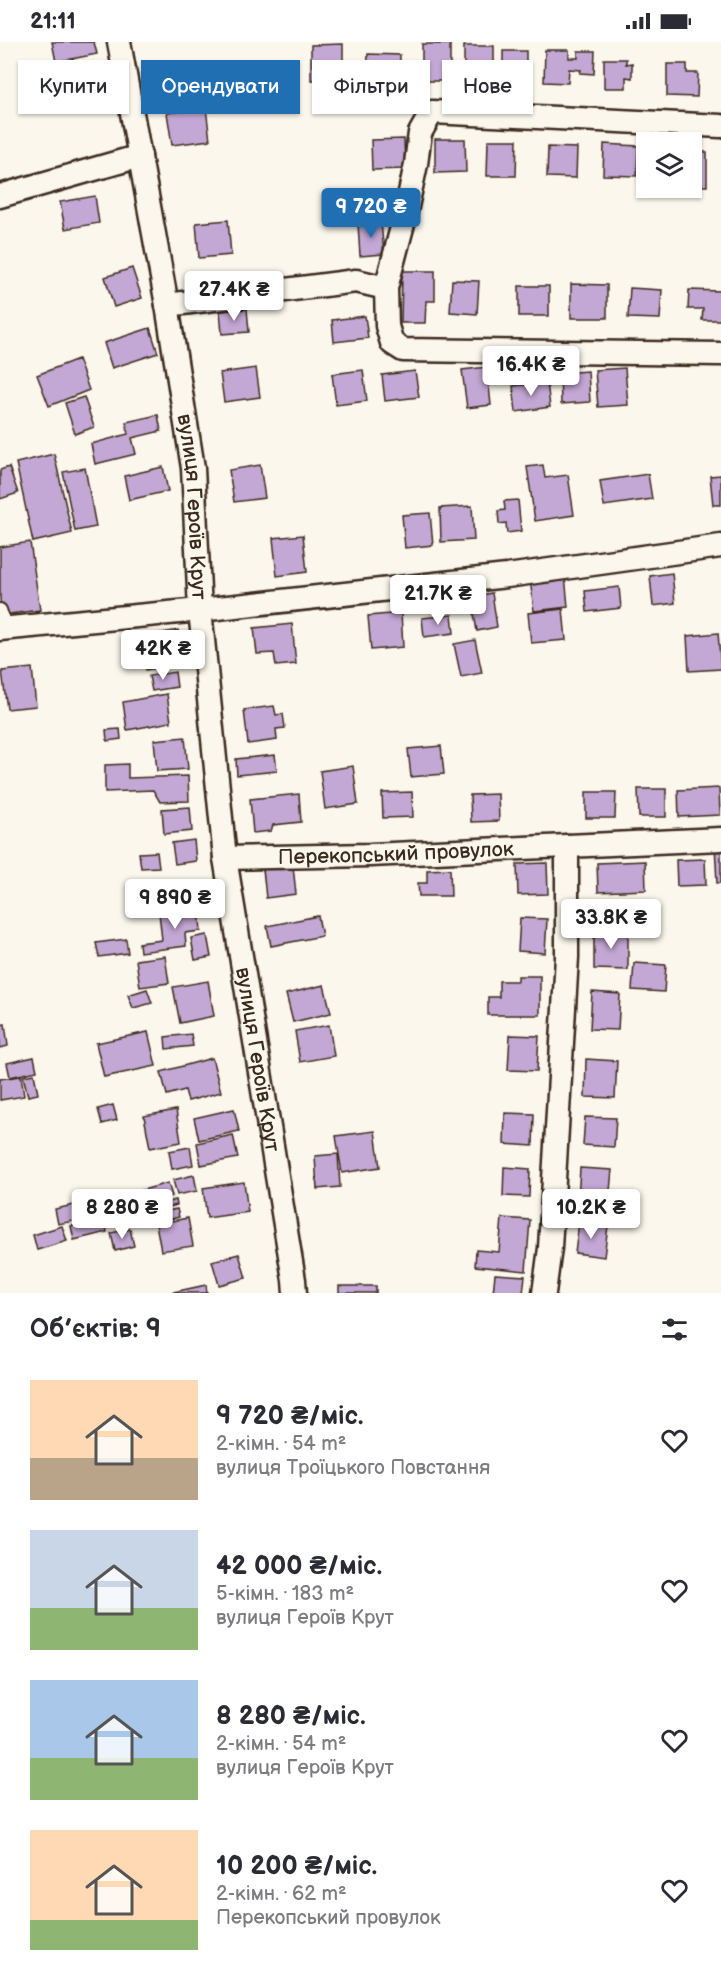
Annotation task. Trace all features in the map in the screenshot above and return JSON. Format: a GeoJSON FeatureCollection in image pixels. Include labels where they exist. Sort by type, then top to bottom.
{"type":"FeatureCollection","features":[{"type":"Feature","properties":{"kind":"street","name":"вулиця Героїв Крут"},"geometry":{"type":"LineString","coordinates":[[119,42],[167,305],[192,468],[200,610],[225,858],[261,1067],[295,1293]]}},
{"type":"Feature","properties":{"kind":"street"},"geometry":{"type":"LineString","coordinates":[[721,126],[432,112],[420,133],[405,216],[386,288],[387,326],[392,343],[403,350],[721,354]]}},
{"type":"Feature","properties":{"kind":"street"},"geometry":{"type":"LineString","coordinates":[[0,196],[140,156]]}},
{"type":"Feature","properties":{"kind":"street"},"geometry":{"type":"LineString","coordinates":[[167,305],[356,281],[386,288]]}},
{"type":"Feature","properties":{"kind":"street"},"geometry":{"type":"LineString","coordinates":[[2,622],[200,610],[507,576],[721,546]]}},
{"type":"Feature","properties":{"kind":"street","name":"Перекопський провулок"},"geometry":{"type":"LineString","coordinates":[[225,858],[370,855],[721,838]]}},
{"type":"Feature","properties":{"kind":"street"},"geometry":{"type":"LineString","coordinates":[[544,1293],[550,1248],[567,969],[567,846]]}},
{"type":"Feature","properties":{"kind":"building"},"geometry":{"type":"Polygon","coordinates":[[[52,42],[94,42],[97,54],[56,60],[52,42]]]}},
{"type":"Feature","properties":{"kind":"building"},"geometry":{"type":"Polygon","coordinates":[[[343,44],[343,60],[312,60],[311,80],[311,45],[343,44]]]}},
{"type":"Feature","properties":{"kind":"building"},"geometry":{"type":"Polygon","coordinates":[[[422,44],[450,44],[450,60],[442,60],[442,81],[430,81],[430,60],[422,60],[422,44]]]}},
{"type":"Feature","properties":{"kind":"building"},"geometry":{"type":"Polygon","coordinates":[[[464,46],[494,46],[494,60],[464,60],[464,46]]]}},
{"type":"Feature","properties":{"kind":"building"},"geometry":{"type":"Polygon","coordinates":[[[545,50],[569,50],[569,58],[578,58],[578,51],[595,51],[594,74],[569,69],[568,83],[544,82],[545,50]]]}},
{"type":"Feature","properties":{"kind":"building"},"geometry":{"type":"Polygon","coordinates":[[[503,51],[526,51],[526,60],[503,60],[503,51]]]}},
{"type":"Feature","properties":{"kind":"building"},"geometry":{"type":"Polygon","coordinates":[[[368,54],[400,55],[400,60],[368,60],[368,54]]]}},
{"type":"Feature","properties":{"kind":"building"},"geometry":{"type":"Polygon","coordinates":[[[604,59],[626,59],[626,64],[632,63],[632,78],[626,77],[626,88],[604,88],[604,59]]]}},
{"type":"Feature","properties":{"kind":"building"},"geometry":{"type":"Polygon","coordinates":[[[667,64],[687,64],[687,73],[698,73],[697,97],[667,96],[667,64]]]}},
{"type":"Feature","properties":{"kind":"building"},"geometry":{"type":"Polygon","coordinates":[[[167,114],[207,114],[210,140],[172,145],[167,114]]]}},
{"type":"Feature","properties":{"kind":"building"},"geometry":{"type":"Polygon","coordinates":[[[404,139],[405,169],[372,170],[371,140],[404,139]]]}},
{"type":"Feature","properties":{"kind":"building"},"geometry":{"type":"Polygon","coordinates":[[[435,139],[465,139],[466,172],[435,173],[435,139]]]}},
{"type":"Feature","properties":{"kind":"building"},"geometry":{"type":"Polygon","coordinates":[[[488,140],[517,140],[516,176],[487,176],[488,140]]]}},
{"type":"Feature","properties":{"kind":"building"},"geometry":{"type":"Polygon","coordinates":[[[604,144],[636,146],[636,176],[603,175],[604,144]]]}},
{"type":"Feature","properties":{"kind":"building"},"geometry":{"type":"Polygon","coordinates":[[[548,147],[577,148],[576,178],[547,177],[548,147]]]}},
{"type":"Feature","properties":{"kind":"building"},"geometry":{"type":"Polygon","coordinates":[[[702,152],[707,152],[707,186],[702,186],[702,152]]]}},
{"type":"Feature","properties":{"kind":"building"},"geometry":{"type":"Polygon","coordinates":[[[95,196],[99,223],[65,229],[60,202],[95,196]]]}},
{"type":"Feature","properties":{"kind":"building"},"geometry":{"type":"Polygon","coordinates":[[[228,220],[231,255],[199,258],[196,223],[228,220]]]}},
{"type":"Feature","properties":{"kind":"building"},"geometry":{"type":"Polygon","coordinates":[[[381,222],[384,254],[360,256],[358,224],[381,222]]]}},
{"type":"Feature","properties":{"kind":"building"},"geometry":{"type":"Polygon","coordinates":[[[132,268],[142,298],[114,307],[105,277],[132,268]]]}},
{"type":"Feature","properties":{"kind":"building"},"geometry":{"type":"Polygon","coordinates":[[[402,271],[435,271],[435,301],[426,301],[425,323],[401,323],[402,271]]]}},
{"type":"Feature","properties":{"kind":"building"},"geometry":{"type":"Polygon","coordinates":[[[452,280],[479,281],[477,314],[450,312],[452,280]]]}},
{"type":"Feature","properties":{"kind":"building"},"geometry":{"type":"Polygon","coordinates":[[[571,284],[607,285],[607,318],[571,318],[571,284]]]}},
{"type":"Feature","properties":{"kind":"building"},"geometry":{"type":"Polygon","coordinates":[[[519,286],[549,286],[549,316],[519,316],[519,286]]]}},
{"type":"Feature","properties":{"kind":"building"},"geometry":{"type":"Polygon","coordinates":[[[630,288],[662,290],[660,319],[628,318],[630,288]]]}},
{"type":"Feature","properties":{"kind":"building"},"geometry":{"type":"Polygon","coordinates":[[[689,290],[721,291],[721,320],[702,320],[703,309],[688,309],[689,290]]]}},
{"type":"Feature","properties":{"kind":"building"},"geometry":{"type":"Polygon","coordinates":[[[247,309],[249,332],[222,334],[220,311],[247,309]]]}},
{"type":"Feature","properties":{"kind":"building"},"geometry":{"type":"Polygon","coordinates":[[[365,316],[368,338],[334,342],[332,320],[365,316]]]}},
{"type":"Feature","properties":{"kind":"building"},"geometry":{"type":"Polygon","coordinates":[[[150,328],[158,353],[112,368],[104,343],[150,328]]]}},
{"type":"Feature","properties":{"kind":"building"},"geometry":{"type":"Polygon","coordinates":[[[78,359],[89,390],[49,406],[37,375],[78,359]]]}},
{"type":"Feature","properties":{"kind":"building"},"geometry":{"type":"Polygon","coordinates":[[[487,367],[491,405],[467,408],[462,370],[487,367]]]}},
{"type":"Feature","properties":{"kind":"building"},"geometry":{"type":"Polygon","coordinates":[[[256,368],[260,397],[224,402],[220,373],[256,368]]]}},
{"type":"Feature","properties":{"kind":"building"},"geometry":{"type":"Polygon","coordinates":[[[625,368],[628,405],[598,407],[595,370],[625,368]]]}},
{"type":"Feature","properties":{"kind":"building"},"geometry":{"type":"Polygon","coordinates":[[[363,370],[367,401],[336,405],[332,374],[363,370]]]}},
{"type":"Feature","properties":{"kind":"building"},"geometry":{"type":"Polygon","coordinates":[[[415,371],[419,397],[385,401],[382,375],[415,371]]]}},
{"type":"Feature","properties":{"kind":"building"},"geometry":{"type":"Polygon","coordinates":[[[588,371],[590,402],[561,404],[560,373],[588,371]]]}},
{"type":"Feature","properties":{"kind":"building"},"geometry":{"type":"Polygon","coordinates":[[[547,382],[550,407],[516,412],[513,386],[547,382]]]}},
{"type":"Feature","properties":{"kind":"building"},"geometry":{"type":"Polygon","coordinates":[[[84,397],[94,427],[75,434],[65,403],[84,397]]]}},
{"type":"Feature","properties":{"kind":"building"},"geometry":{"type":"Polygon","coordinates":[[[158,415],[161,431],[132,438],[136,454],[95,464],[91,444],[128,434],[126,422],[158,415]]]}},
{"type":"Feature","properties":{"kind":"building"},"geometry":{"type":"Polygon","coordinates":[[[54,454],[72,533],[33,542],[16,463],[54,454]]]}},
{"type":"Feature","properties":{"kind":"building"},"geometry":{"type":"Polygon","coordinates":[[[260,465],[265,498],[234,502],[229,470],[260,465]]]}},
{"type":"Feature","properties":{"kind":"building"},"geometry":{"type":"Polygon","coordinates":[[[543,465],[545,478],[568,475],[574,515],[535,521],[527,467],[543,465]]]}},
{"type":"Feature","properties":{"kind":"building"},"geometry":{"type":"Polygon","coordinates":[[[9,467],[18,493],[0,499],[0,470],[9,467]]]}},
{"type":"Feature","properties":{"kind":"building"},"geometry":{"type":"Polygon","coordinates":[[[163,467],[168,491],[129,500],[124,476],[163,467]]]}},
{"type":"Feature","properties":{"kind":"building"},"geometry":{"type":"Polygon","coordinates":[[[85,468],[96,527],[75,531],[63,472],[85,468]]]}},
{"type":"Feature","properties":{"kind":"building"},"geometry":{"type":"Polygon","coordinates":[[[648,474],[652,499],[604,506],[600,481],[648,474]]]}},
{"type":"Feature","properties":{"kind":"building"},"geometry":{"type":"Polygon","coordinates":[[[721,475],[721,505],[713,505],[710,476],[721,475]]]}},
{"type":"Feature","properties":{"kind":"building"},"geometry":{"type":"Polygon","coordinates":[[[518,500],[521,531],[507,533],[506,523],[499,524],[498,511],[505,510],[504,501],[518,500]]]}},
{"type":"Feature","properties":{"kind":"building"},"geometry":{"type":"Polygon","coordinates":[[[472,506],[474,540],[441,542],[440,508],[472,506]]]}},
{"type":"Feature","properties":{"kind":"building"},"geometry":{"type":"Polygon","coordinates":[[[430,513],[433,545],[405,548],[402,515],[430,513]]]}},
{"type":"Feature","properties":{"kind":"building"},"geometry":{"type":"Polygon","coordinates":[[[303,535],[307,572],[277,576],[273,538],[303,535]]]}},
{"type":"Feature","properties":{"kind":"building"},"geometry":{"type":"Polygon","coordinates":[[[30,542],[40,610],[2,615],[0,547],[30,542]]]}},
{"type":"Feature","properties":{"kind":"building"},"geometry":{"type":"Polygon","coordinates":[[[672,573],[675,603],[653,606],[650,576],[672,573]]]}},
{"type":"Feature","properties":{"kind":"building"},"geometry":{"type":"Polygon","coordinates":[[[565,575],[568,607],[534,611],[530,579],[565,575]]]}},
{"type":"Feature","properties":{"kind":"building"},"geometry":{"type":"Polygon","coordinates":[[[619,587],[621,608],[587,612],[585,591],[619,587]]]}},
{"type":"Feature","properties":{"kind":"building"},"geometry":{"type":"Polygon","coordinates":[[[492,593],[497,627],[477,631],[471,597],[492,593]]]}},
{"type":"Feature","properties":{"kind":"building"},"geometry":{"type":"Polygon","coordinates":[[[563,609],[566,640],[531,643],[528,613],[563,609]]]}},
{"type":"Feature","properties":{"kind":"building"},"geometry":{"type":"Polygon","coordinates":[[[401,613],[403,647],[371,650],[368,616],[401,613]]]}},
{"type":"Feature","properties":{"kind":"building"},"geometry":{"type":"Polygon","coordinates":[[[452,615],[454,633],[424,637],[422,618],[452,615]]]}},
{"type":"Feature","properties":{"kind":"building"},"geometry":{"type":"Polygon","coordinates":[[[292,624],[296,664],[276,666],[274,653],[257,654],[254,628],[292,624]]]}},
{"type":"Feature","properties":{"kind":"building"},"geometry":{"type":"Polygon","coordinates":[[[178,630],[184,664],[146,670],[140,637],[178,630]]]}},
{"type":"Feature","properties":{"kind":"building"},"geometry":{"type":"Polygon","coordinates":[[[718,633],[721,669],[689,671],[687,636],[718,633]]]}},
{"type":"Feature","properties":{"kind":"building"},"geometry":{"type":"Polygon","coordinates":[[[475,640],[482,673],[461,677],[454,644],[475,640]]]}},
{"type":"Feature","properties":{"kind":"building"},"geometry":{"type":"Polygon","coordinates":[[[32,668],[36,706],[7,709],[2,671],[32,668]]]}},
{"type":"Feature","properties":{"kind":"building"},"geometry":{"type":"Polygon","coordinates":[[[175,672],[177,687],[152,691],[149,676],[175,672]]]}},
{"type":"Feature","properties":{"kind":"building"},"geometry":{"type":"Polygon","coordinates":[[[167,694],[171,722],[127,730],[123,702],[167,694]]]}},
{"type":"Feature","properties":{"kind":"building"},"geometry":{"type":"Polygon","coordinates":[[[274,706],[276,715],[283,714],[285,728],[276,729],[277,740],[248,744],[244,710],[274,706]]]}},
{"type":"Feature","properties":{"kind":"building"},"geometry":{"type":"Polygon","coordinates":[[[120,729],[121,739],[107,741],[106,730],[120,729]]]}},
{"type":"Feature","properties":{"kind":"building"},"geometry":{"type":"Polygon","coordinates":[[[185,737],[188,769],[157,771],[154,740],[185,737]]]}},
{"type":"Feature","properties":{"kind":"building"},"geometry":{"type":"Polygon","coordinates":[[[441,746],[444,774],[411,777],[408,749],[441,746]]]}},
{"type":"Feature","properties":{"kind":"building"},"geometry":{"type":"Polygon","coordinates":[[[275,755],[277,771],[237,775],[236,759],[275,755]]]}},
{"type":"Feature","properties":{"kind":"building"},"geometry":{"type":"Polygon","coordinates":[[[128,764],[128,778],[188,776],[189,801],[160,802],[153,790],[105,792],[105,765],[128,764]]]}},
{"type":"Feature","properties":{"kind":"building"},"geometry":{"type":"Polygon","coordinates":[[[353,766],[358,804],[325,809],[320,771],[353,766]]]}},
{"type":"Feature","properties":{"kind":"building"},"geometry":{"type":"Polygon","coordinates":[[[719,788],[720,815],[679,817],[678,790],[719,788]]]}},
{"type":"Feature","properties":{"kind":"building"},"geometry":{"type":"Polygon","coordinates":[[[638,789],[666,789],[666,817],[639,817],[638,789]]]}},
{"type":"Feature","properties":{"kind":"building"},"geometry":{"type":"Polygon","coordinates":[[[412,792],[413,817],[383,818],[382,793],[412,792]]]}},
{"type":"Feature","properties":{"kind":"building"},"geometry":{"type":"Polygon","coordinates":[[[586,792],[616,792],[615,818],[586,818],[586,792]]]}},
{"type":"Feature","properties":{"kind":"building"},"geometry":{"type":"Polygon","coordinates":[[[299,794],[301,822],[273,825],[271,831],[253,833],[250,799],[299,794]]]}},
{"type":"Feature","properties":{"kind":"building"},"geometry":{"type":"Polygon","coordinates":[[[498,794],[499,821],[471,822],[470,795],[498,794]]]}},
{"type":"Feature","properties":{"kind":"building"},"geometry":{"type":"Polygon","coordinates":[[[190,807],[192,831],[164,834],[162,809],[190,807]]]}},
{"type":"Feature","properties":{"kind":"building"},"geometry":{"type":"Polygon","coordinates":[[[194,840],[196,861],[175,864],[172,843],[194,840]]]}},
{"type":"Feature","properties":{"kind":"building"},"geometry":{"type":"Polygon","coordinates":[[[721,844],[721,883],[717,883],[715,845],[721,844]]]}},
{"type":"Feature","properties":{"kind":"building"},"geometry":{"type":"Polygon","coordinates":[[[157,852],[159,867],[141,868],[139,853],[157,852]]]}},
{"type":"Feature","properties":{"kind":"building"},"geometry":{"type":"Polygon","coordinates":[[[705,859],[706,885],[677,886],[676,860],[705,859]]]}},
{"type":"Feature","properties":{"kind":"building"},"geometry":{"type":"Polygon","coordinates":[[[645,861],[646,890],[598,892],[597,863],[645,861]]]}},
{"type":"Feature","properties":{"kind":"building"},"geometry":{"type":"Polygon","coordinates":[[[547,863],[548,894],[518,895],[517,864],[547,863]]]}},
{"type":"Feature","properties":{"kind":"building"},"geometry":{"type":"Polygon","coordinates":[[[293,866],[296,894],[266,898],[263,869],[293,866]]]}},
{"type":"Feature","properties":{"kind":"building"},"geometry":{"type":"Polygon","coordinates":[[[450,869],[451,896],[419,896],[418,883],[427,883],[427,870],[450,869]]]}},
{"type":"Feature","properties":{"kind":"building"},"geometry":{"type":"Polygon","coordinates":[[[199,908],[201,931],[185,933],[186,946],[140,952],[139,943],[162,940],[159,913],[199,908]]]}},
{"type":"Feature","properties":{"kind":"building"},"geometry":{"type":"Polygon","coordinates":[[[318,916],[322,936],[271,946],[267,926],[318,916]]]}},
{"type":"Feature","properties":{"kind":"building"},"geometry":{"type":"Polygon","coordinates":[[[520,918],[547,919],[545,953],[518,951],[520,918]]]}},
{"type":"Feature","properties":{"kind":"building"},"geometry":{"type":"Polygon","coordinates":[[[594,929],[628,930],[628,970],[594,969],[594,929]]]}},
{"type":"Feature","properties":{"kind":"building"},"geometry":{"type":"Polygon","coordinates":[[[207,935],[211,957],[195,960],[191,938],[207,935]]]}},
{"type":"Feature","properties":{"kind":"building"},"geometry":{"type":"Polygon","coordinates":[[[126,939],[128,953],[99,957],[96,943],[126,939]]]}},
{"type":"Feature","properties":{"kind":"building"},"geometry":{"type":"Polygon","coordinates":[[[165,956],[169,983],[140,987],[136,960],[165,956]]]}},
{"type":"Feature","properties":{"kind":"building"},"geometry":{"type":"Polygon","coordinates":[[[634,963],[666,965],[664,992],[632,990],[634,963]]]}},
{"type":"Feature","properties":{"kind":"building"},"geometry":{"type":"Polygon","coordinates":[[[518,976],[540,976],[540,1015],[488,1015],[488,997],[499,997],[499,981],[518,981],[518,976]]]}},
{"type":"Feature","properties":{"kind":"building"},"geometry":{"type":"Polygon","coordinates":[[[208,981],[214,1016],[180,1023],[173,987],[208,981]]]}},
{"type":"Feature","properties":{"kind":"building"},"geometry":{"type":"Polygon","coordinates":[[[324,985],[331,1013],[293,1022],[286,994],[324,985]]]}},
{"type":"Feature","properties":{"kind":"building"},"geometry":{"type":"Polygon","coordinates":[[[147,989],[152,1003],[133,1008],[128,995],[147,989]]]}},
{"type":"Feature","properties":{"kind":"building"},"geometry":{"type":"Polygon","coordinates":[[[592,992],[620,994],[618,1030],[590,1029],[592,992]]]}},
{"type":"Feature","properties":{"kind":"building"},"geometry":{"type":"Polygon","coordinates":[[[5,1024],[8,1046],[0,1048],[0,1025],[5,1024]]]}},
{"type":"Feature","properties":{"kind":"building"},"geometry":{"type":"Polygon","coordinates":[[[329,1025],[334,1056],[300,1062],[295,1031],[329,1025]]]}},
{"type":"Feature","properties":{"kind":"building"},"geometry":{"type":"Polygon","coordinates":[[[148,1032],[156,1066],[104,1077],[96,1043],[148,1032]]]}},
{"type":"Feature","properties":{"kind":"building"},"geometry":{"type":"Polygon","coordinates":[[[191,1034],[193,1046],[166,1049],[165,1037],[191,1034]]]}},
{"type":"Feature","properties":{"kind":"building"},"geometry":{"type":"Polygon","coordinates":[[[510,1035],[539,1036],[537,1071],[508,1070],[510,1035]]]}},
{"type":"Feature","properties":{"kind":"building"},"geometry":{"type":"Polygon","coordinates":[[[34,1057],[37,1071],[10,1077],[7,1063],[34,1057]]]}},
{"type":"Feature","properties":{"kind":"building"},"geometry":{"type":"Polygon","coordinates":[[[212,1058],[221,1092],[188,1101],[185,1090],[167,1095],[161,1072],[212,1058]]]}},
{"type":"Feature","properties":{"kind":"building"},"geometry":{"type":"Polygon","coordinates":[[[586,1059],[617,1061],[615,1098],[585,1097],[586,1059]]]}},
{"type":"Feature","properties":{"kind":"building"},"geometry":{"type":"Polygon","coordinates":[[[34,1074],[38,1094],[28,1096],[23,1076],[34,1074]]]}},
{"type":"Feature","properties":{"kind":"building"},"geometry":{"type":"Polygon","coordinates":[[[21,1076],[24,1096],[0,1100],[0,1079],[21,1076]]]}},
{"type":"Feature","properties":{"kind":"building"},"geometry":{"type":"Polygon","coordinates":[[[113,1105],[117,1120],[102,1124],[98,1109],[113,1105]]]}},
{"type":"Feature","properties":{"kind":"building"},"geometry":{"type":"Polygon","coordinates":[[[234,1109],[239,1131],[199,1140],[194,1118],[234,1109]]]}},
{"type":"Feature","properties":{"kind":"building"},"geometry":{"type":"Polygon","coordinates":[[[176,1110],[181,1142],[150,1148],[144,1116],[176,1110]]]}},
{"type":"Feature","properties":{"kind":"building"},"geometry":{"type":"Polygon","coordinates":[[[505,1113],[534,1114],[533,1146],[504,1144],[505,1113]]]}},
{"type":"Feature","properties":{"kind":"building"},"geometry":{"type":"Polygon","coordinates":[[[585,1117],[616,1118],[614,1147],[583,1145],[585,1117]]]}},
{"type":"Feature","properties":{"kind":"building"},"geometry":{"type":"Polygon","coordinates":[[[375,1131],[380,1167],[342,1173],[336,1136],[375,1131]]]}},
{"type":"Feature","properties":{"kind":"building"},"geometry":{"type":"Polygon","coordinates":[[[233,1135],[238,1158],[201,1165],[197,1143],[233,1135]]]}},
{"type":"Feature","properties":{"kind":"building"},"geometry":{"type":"Polygon","coordinates":[[[190,1147],[193,1165],[172,1169],[169,1151],[190,1147]]]}},
{"type":"Feature","properties":{"kind":"building"},"geometry":{"type":"Polygon","coordinates":[[[338,1154],[340,1187],[317,1189],[315,1156],[338,1154]]]}},
{"type":"Feature","properties":{"kind":"building"},"geometry":{"type":"Polygon","coordinates":[[[504,1167],[530,1169],[529,1197],[503,1196],[504,1167]]]}},
{"type":"Feature","properties":{"kind":"building"},"geometry":{"type":"Polygon","coordinates":[[[580,1168],[612,1170],[609,1201],[578,1199],[580,1168]]]}},
{"type":"Feature","properties":{"kind":"building"},"geometry":{"type":"Polygon","coordinates":[[[194,1175],[197,1191],[177,1195],[173,1180],[194,1175]]]}},
{"type":"Feature","properties":{"kind":"building"},"geometry":{"type":"Polygon","coordinates":[[[244,1182],[248,1212],[207,1218],[203,1188],[244,1182]]]}},
{"type":"Feature","properties":{"kind":"building"},"geometry":{"type":"Polygon","coordinates":[[[168,1183],[172,1196],[103,1215],[100,1202],[168,1183]]]}},
{"type":"Feature","properties":{"kind":"building"},"geometry":{"type":"Polygon","coordinates":[[[176,1200],[177,1205],[158,1210],[157,1205],[176,1200]]]}},
{"type":"Feature","properties":{"kind":"building"},"geometry":{"type":"Polygon","coordinates":[[[93,1201],[96,1217],[58,1224],[55,1209],[93,1201]]]}},
{"type":"Feature","properties":{"kind":"building"},"geometry":{"type":"Polygon","coordinates":[[[177,1209],[179,1217],[160,1222],[158,1213],[177,1209]]]}},
{"type":"Feature","properties":{"kind":"building"},"geometry":{"type":"Polygon","coordinates":[[[188,1218],[193,1246],[161,1251],[156,1224],[188,1218]]]}},
{"type":"Feature","properties":{"kind":"building"},"geometry":{"type":"Polygon","coordinates":[[[502,1218],[530,1220],[526,1271],[475,1266],[476,1250],[499,1252],[502,1218]]]}},
{"type":"Feature","properties":{"kind":"building"},"geometry":{"type":"Polygon","coordinates":[[[105,1219],[107,1232],[74,1240],[71,1226],[105,1219]]]}},
{"type":"Feature","properties":{"kind":"building"},"geometry":{"type":"Polygon","coordinates":[[[579,1222],[608,1226],[604,1257],[575,1253],[579,1222]]]}},
{"type":"Feature","properties":{"kind":"building"},"geometry":{"type":"Polygon","coordinates":[[[62,1226],[67,1241],[37,1250],[33,1235],[62,1226]]]}},
{"type":"Feature","properties":{"kind":"building"},"geometry":{"type":"Polygon","coordinates":[[[130,1229],[134,1246],[115,1251],[111,1233],[130,1229]]]}},
{"type":"Feature","properties":{"kind":"building"},"geometry":{"type":"Polygon","coordinates":[[[239,1254],[246,1278],[219,1285],[212,1261],[239,1254]]]}},
{"type":"Feature","properties":{"kind":"building"},"geometry":{"type":"Polygon","coordinates":[[[495,1274],[525,1276],[523,1293],[493,1293],[495,1274]]]}},
{"type":"Feature","properties":{"kind":"building"},"geometry":{"type":"Polygon","coordinates":[[[206,1285],[207,1293],[169,1293],[206,1285]]]}},
{"type":"Feature","properties":{"kind":"building"},"geometry":{"type":"Polygon","coordinates":[[[339,1286],[376,1286],[376,1293],[339,1293],[339,1286]]]}}]}
